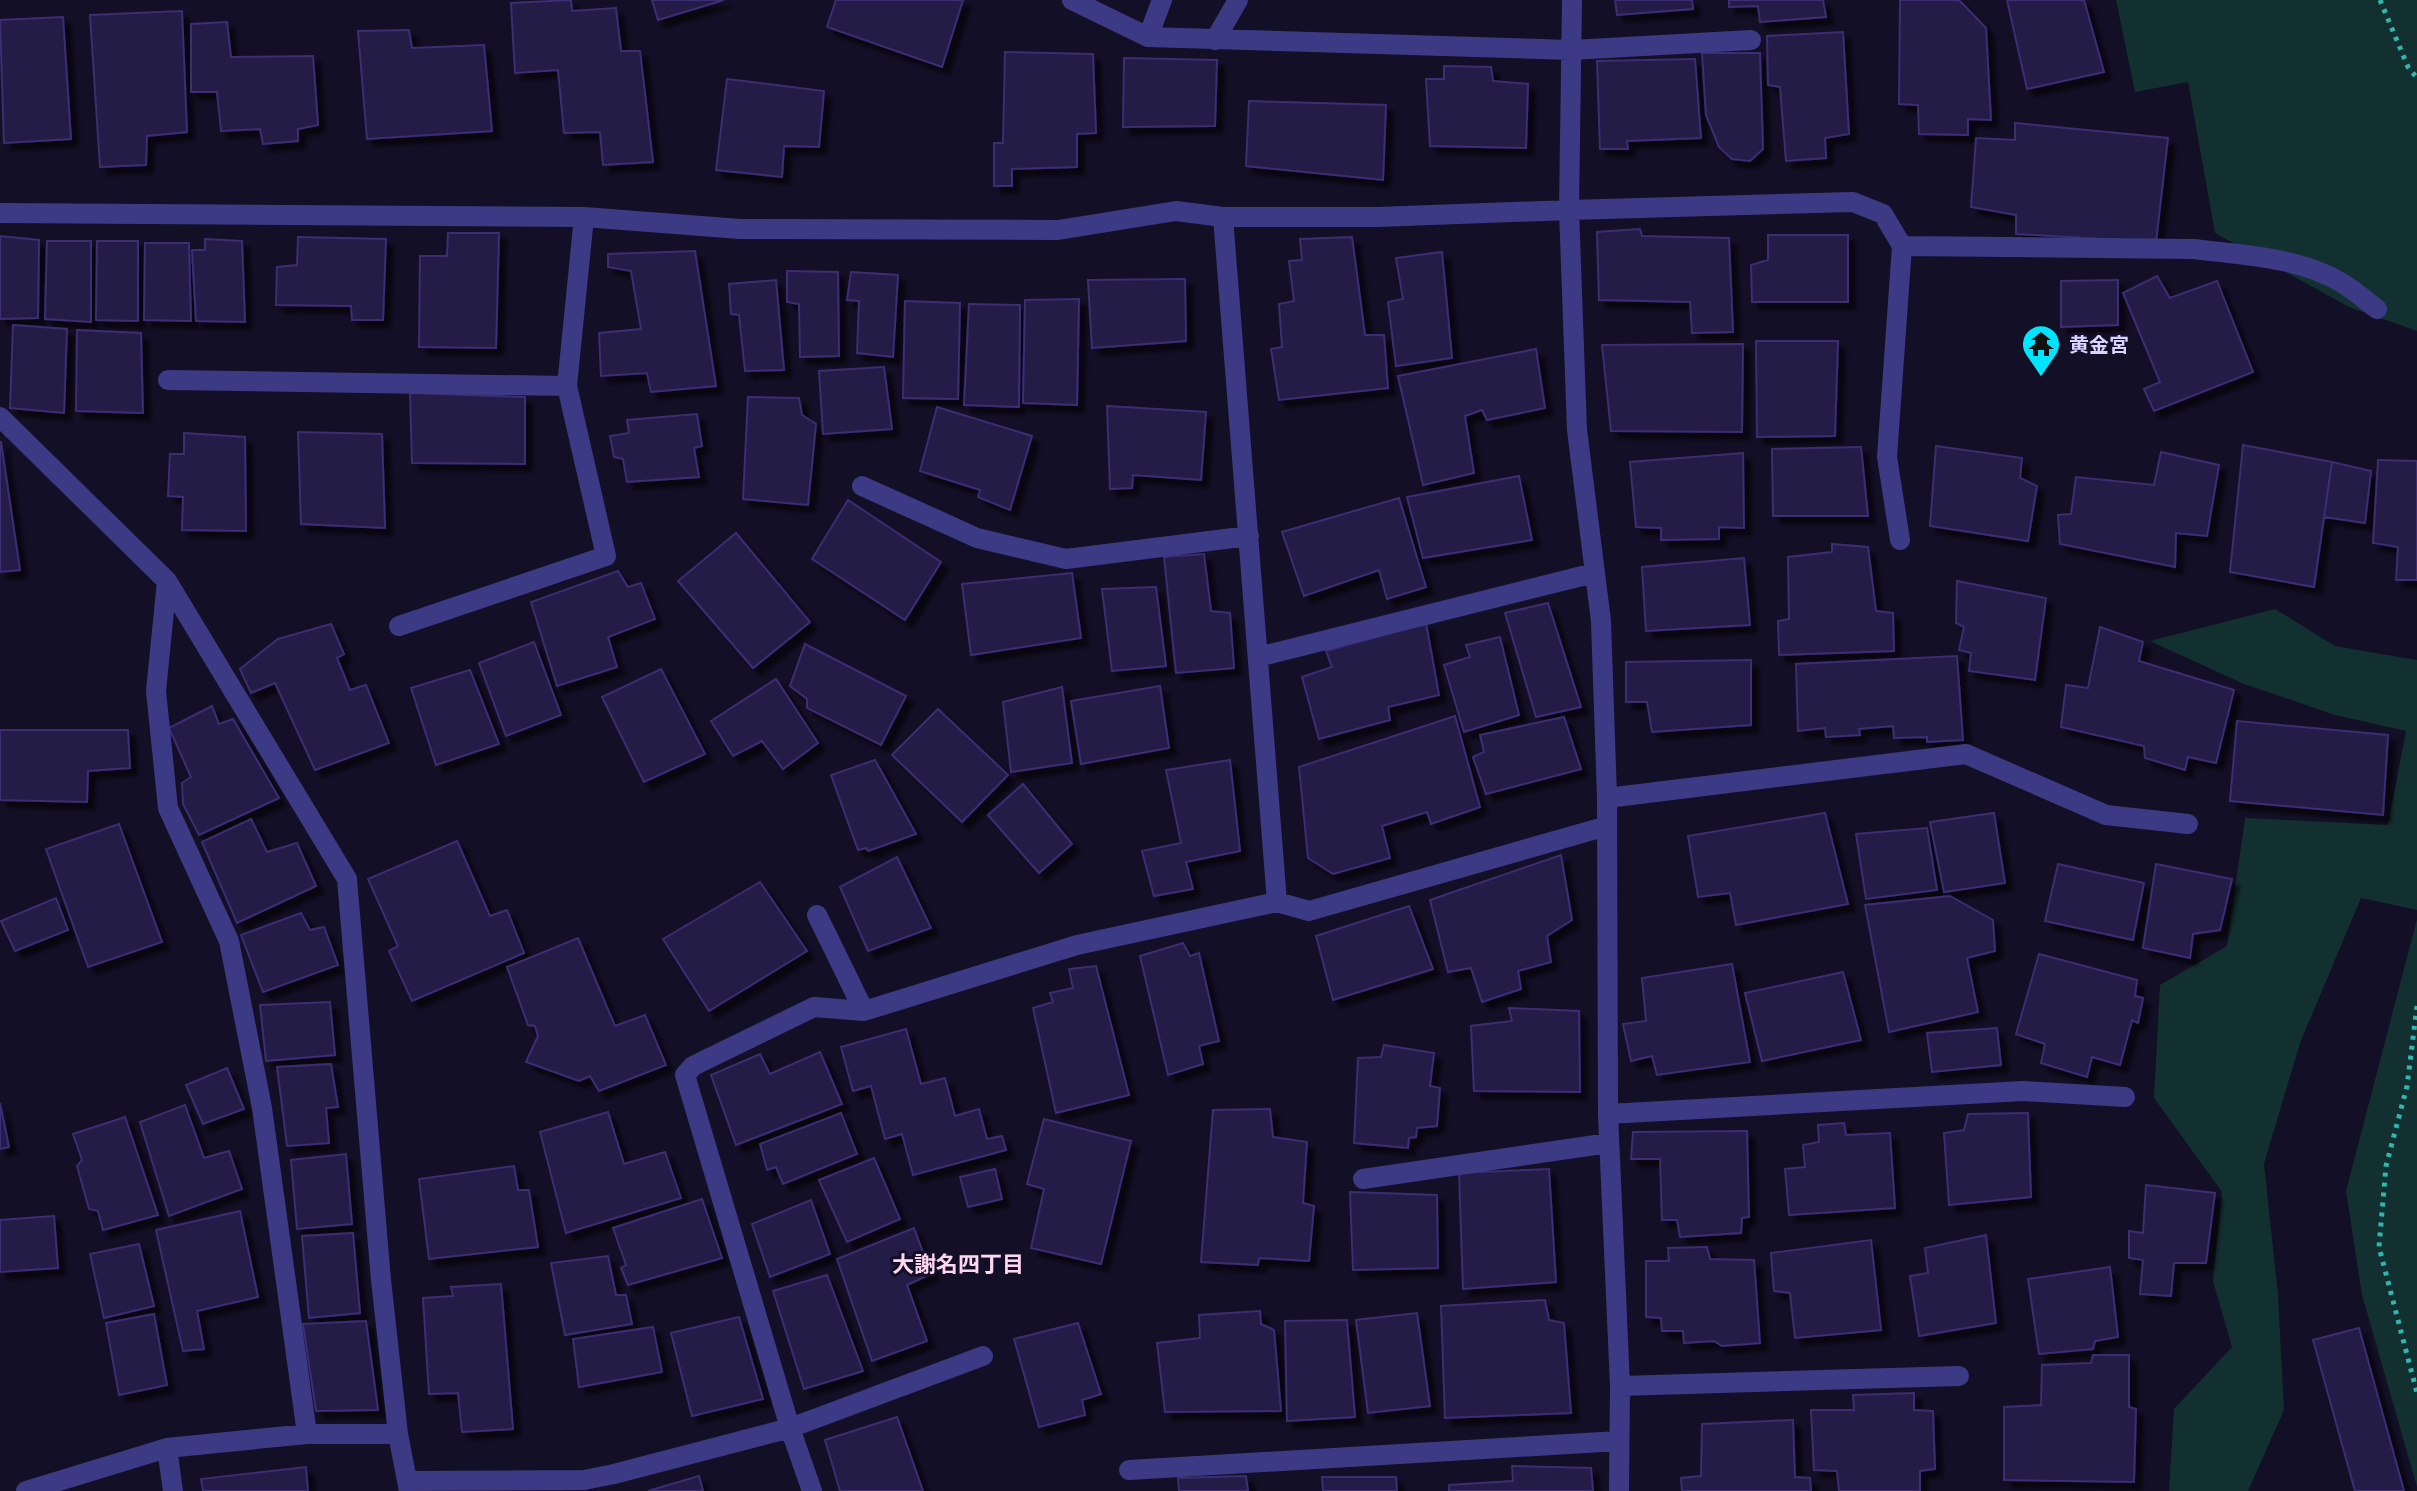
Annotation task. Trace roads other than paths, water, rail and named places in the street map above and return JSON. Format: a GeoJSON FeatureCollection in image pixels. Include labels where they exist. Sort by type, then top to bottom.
{"type":"FeatureCollection","features":[{"type":"Feature","properties":{"kind":"street"},"geometry":{"type":"LineString","coordinates":[[1072,0],[1148,37],[1571,50],[1751,40]]}},
{"type":"Feature","properties":{"kind":"street"},"geometry":{"type":"LineString","coordinates":[[1148,37],[1162,0]]}},
{"type":"Feature","properties":{"kind":"street"},"geometry":{"type":"LineString","coordinates":[[1215,40],[1238,0]]}},
{"type":"Feature","properties":{"kind":"street"},"geometry":{"type":"LineString","coordinates":[[1572,0],[1569,210],[1577,430],[1601,621],[1607,798],[1608,1114],[1620,1386],[1619,1491]]}},
{"type":"Feature","properties":{"kind":"street"},"geometry":{"type":"LineString","coordinates":[[0,213],[584,217],[740,229],[1058,230],[1176,211],[1223,217],[1377,217],[1853,202],[1883,214],[1902,246],[1887,457],[1900,540]]}},
{"type":"Feature","properties":{"kind":"street"},"geometry":{"type":"LineString","coordinates":[[399,626],[606,556],[567,386],[584,217]]}},
{"type":"Feature","properties":{"kind":"street"},"geometry":{"type":"LineString","coordinates":[[1223,217],[1277,902]]}},
{"type":"Feature","properties":{"kind":"street"},"geometry":{"type":"LineString","coordinates":[[1902,246],[2194,249],[2304,266],[2341,282],[2377,309]]}},
{"type":"Feature","properties":{"kind":"street"},"geometry":{"type":"LineString","coordinates":[[168,380],[567,386]]}},
{"type":"Feature","properties":{"kind":"street"},"geometry":{"type":"LineString","coordinates":[[0,417],[167,581],[347,879],[381,1280],[398,1434],[409,1486],[584,1486],[790,1428],[983,1356]]}},
{"type":"Feature","properties":{"kind":"street"},"geometry":{"type":"LineString","coordinates":[[862,486],[977,538],[1066,559],[1249,536]]}},
{"type":"Feature","properties":{"kind":"street"},"geometry":{"type":"LineString","coordinates":[[1258,657],[1594,573]]}},
{"type":"Feature","properties":{"kind":"street"},"geometry":{"type":"LineString","coordinates":[[167,581],[156,691],[168,808],[229,941],[262,1108],[307,1434]]}},
{"type":"Feature","properties":{"kind":"street"},"geometry":{"type":"LineString","coordinates":[[1607,798],[1966,754],[2106,815],[2188,824]]}},
{"type":"Feature","properties":{"kind":"street"},"geometry":{"type":"LineString","coordinates":[[812,1491],[790,1428],[685,1075],[693,1066],[814,1007],[864,1011],[1077,945],[1277,902],[1309,911],[1607,826]]}},
{"type":"Feature","properties":{"kind":"street"},"geometry":{"type":"LineString","coordinates":[[817,915],[864,1011]]}},
{"type":"Feature","properties":{"kind":"street"},"geometry":{"type":"LineString","coordinates":[[1608,1114],[2023,1091],[2125,1097]]}},
{"type":"Feature","properties":{"kind":"street"},"geometry":{"type":"LineString","coordinates":[[1363,1179],[1609,1143]]}},
{"type":"Feature","properties":{"kind":"street"},"geometry":{"type":"LineString","coordinates":[[1620,1386],[1959,1376]]}},
{"type":"Feature","properties":{"kind":"street"},"geometry":{"type":"LineString","coordinates":[[26,1491],[167,1448],[307,1434],[398,1434]]}},
{"type":"Feature","properties":{"kind":"street"},"geometry":{"type":"LineString","coordinates":[[1129,1470],[1619,1441]]}},
{"type":"Feature","properties":{"kind":"street"},"geometry":{"type":"LineString","coordinates":[[167,1448],[173,1491]]}},
{"type":"Feature","properties":{"kind":"place","name":"黄金宮"},"geometry":{"type":"Point","coordinates":[2041,378]}},
{"type":"Feature","properties":{"kind":"district","name":"大謝名四丁目"},"geometry":{"type":"Point","coordinates":[958,1263]}}]}
